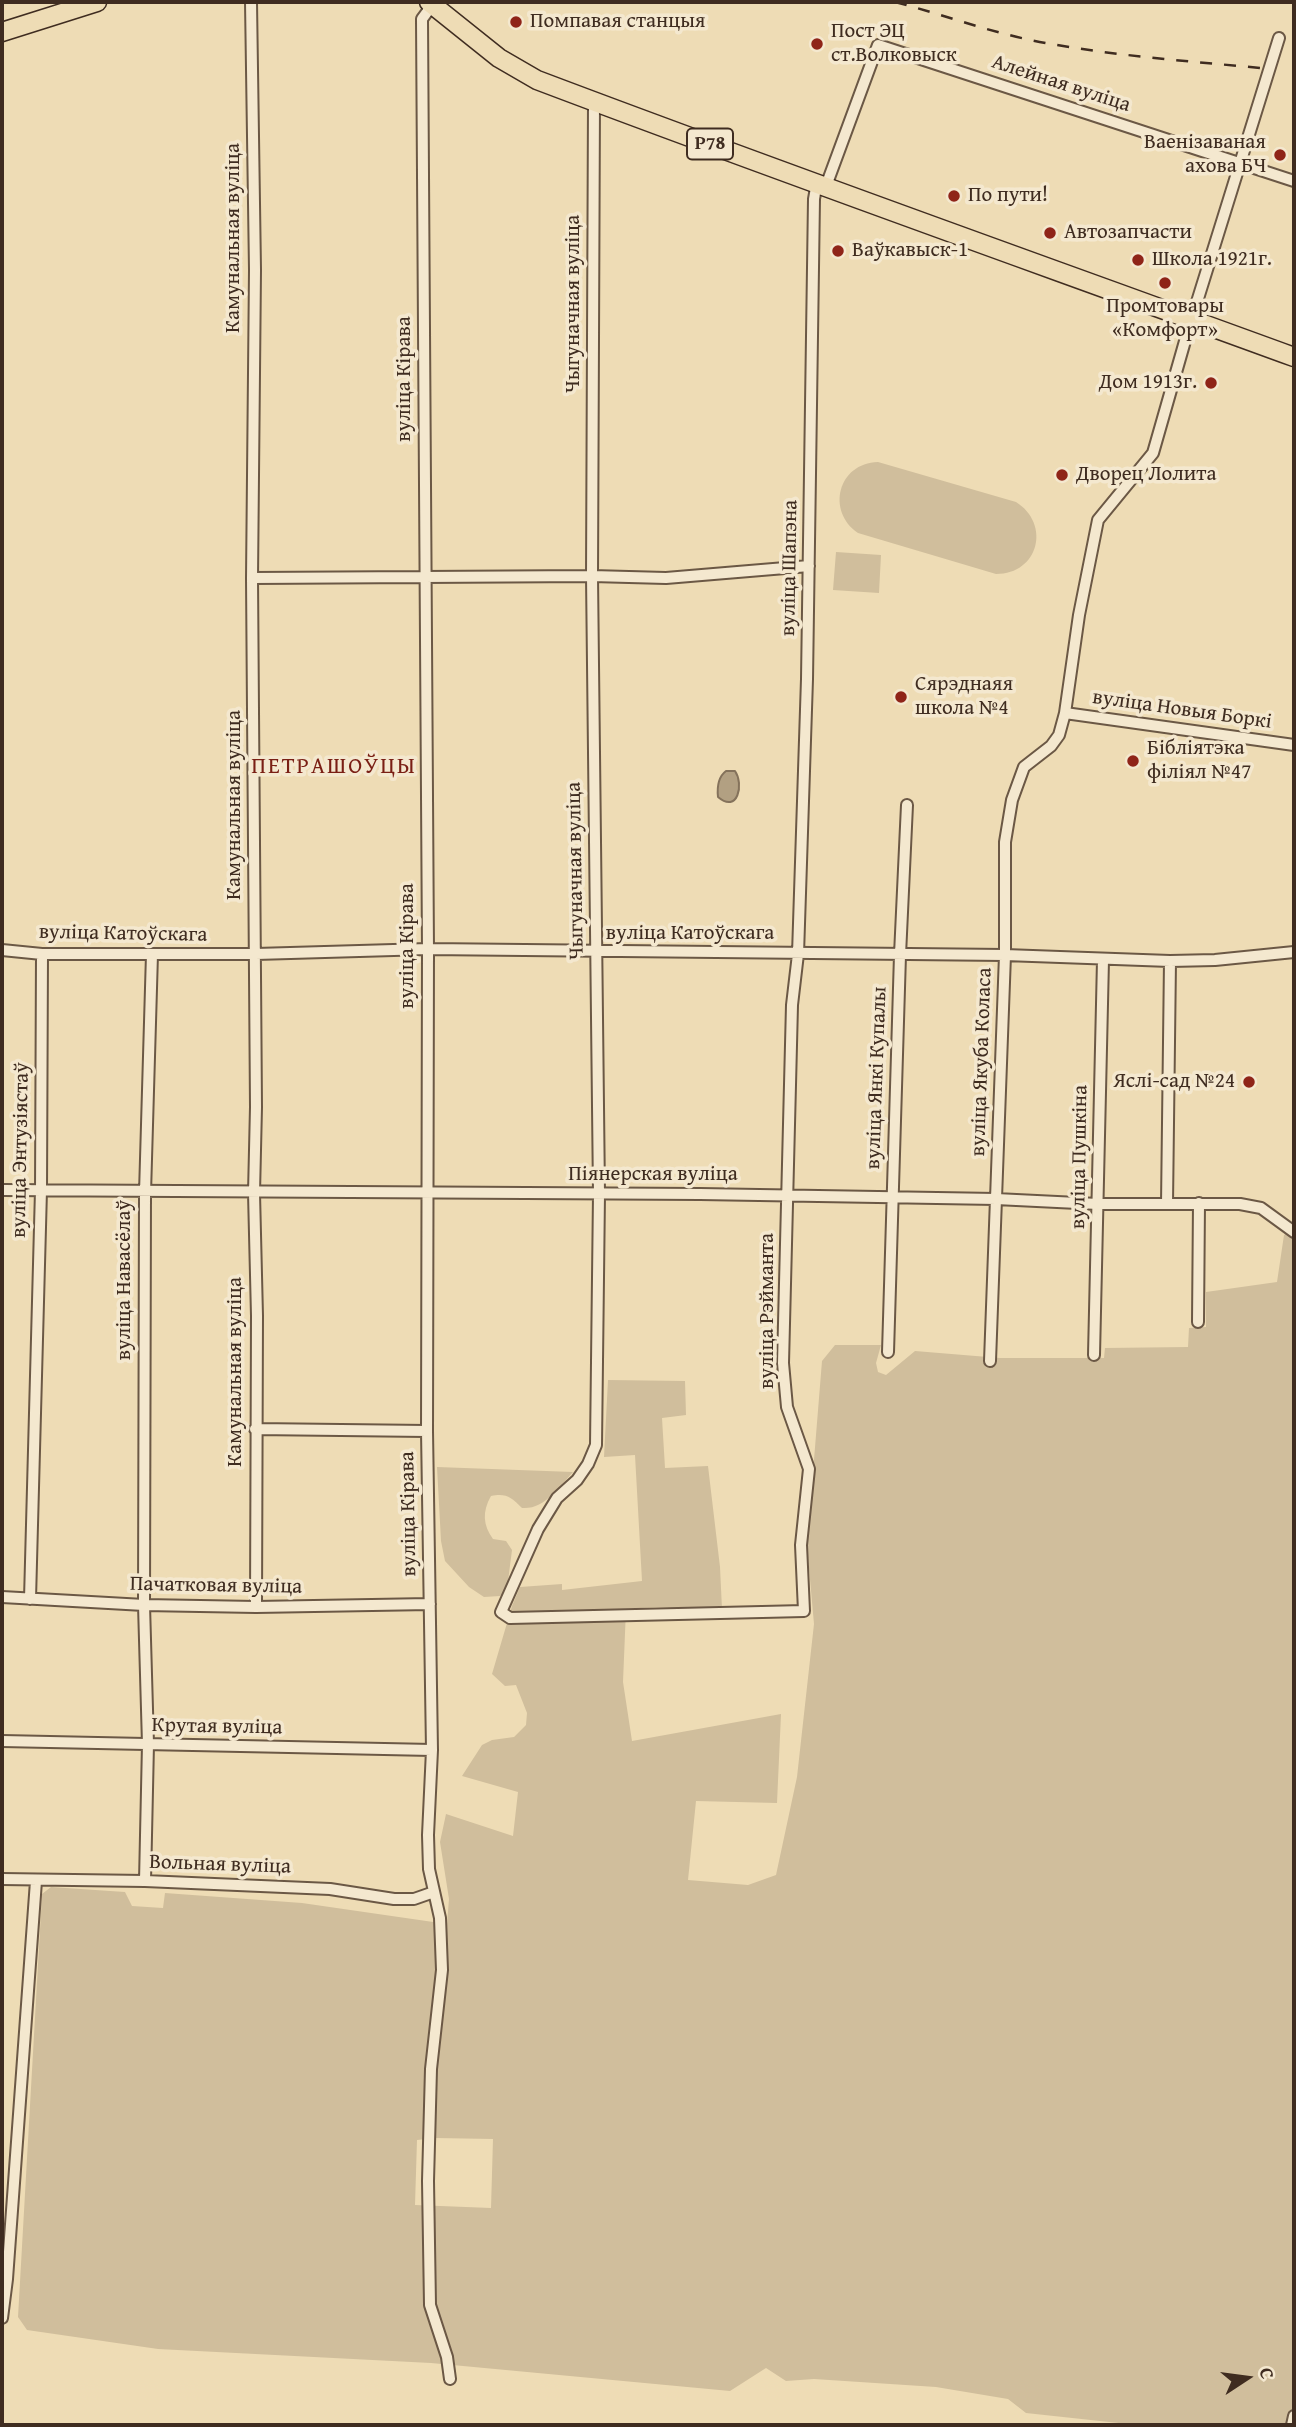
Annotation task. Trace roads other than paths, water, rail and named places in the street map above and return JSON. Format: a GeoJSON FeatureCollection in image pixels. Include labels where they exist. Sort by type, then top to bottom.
{"type":"FeatureCollection","features":[{"type":"Feature","properties":{"kind":"main road"},"geometry":{"type":"LineString","coordinates":[[2,32],[97,2]]}},
{"type":"Feature","properties":{"kind":"main road","name":"Р78"},"geometry":{"type":"LineString","coordinates":[[431,3],[499,58],[537,80],[1294,357]]}},
{"type":"Feature","properties":{"kind":"street","name":"Камунальная вуліца"},"geometry":{"type":"LineString","coordinates":[[251,2],[255,270],[252,578],[257,1107],[254,1193],[257,1316],[256,1607]]}},
{"type":"Feature","properties":{"kind":"street","name":"вуліца Кірава"},"geometry":{"type":"LineString","coordinates":[[431,3],[422,19],[428,949],[427,1431],[432,1750],[428,1835],[429,1869],[440,1918],[442,1970],[431,2070],[428,2180],[430,2305],[447,2357],[450,2379]]}},
{"type":"Feature","properties":{"kind":"street"},"geometry":{"type":"LineString","coordinates":[[1065,713],[1079,615],[1098,520],[1153,453],[1279,38]]}},
{"type":"Feature","properties":{"kind":"street","name":"Алейная вуліца"},"geometry":{"type":"LineString","coordinates":[[822,184],[878,45],[1294,181]]}},
{"type":"Feature","properties":{"kind":"street","name":"Чыгуначная вуліца"},"geometry":{"type":"LineString","coordinates":[[501,1612],[538,1529],[557,1497],[578,1480],[589,1464],[596,1445],[599,1194],[592,576],[594,102]]}},
{"type":"Feature","properties":{"kind":"street","name":"вуліца Шапэна"},"geometry":{"type":"LineString","coordinates":[[798,954],[809,566],[814,200],[822,184]]}},
{"type":"Feature","properties":{"kind":"street"},"geometry":{"type":"LineString","coordinates":[[252,578],[666,578],[809,566]]}},
{"type":"Feature","properties":{"kind":"street","name":"вуліца Новыя Боркі"},"geometry":{"type":"LineString","coordinates":[[1065,713],[1294,745]]}},
{"type":"Feature","properties":{"kind":"street","name":"вуліца Якуба Коласа"},"geometry":{"type":"LineString","coordinates":[[990,1361],[1005,955],[1005,842],[1012,800],[1024,767],[1051,746],[1059,735],[1065,713]]}},
{"type":"Feature","properties":{"kind":"street","name":"вуліца Янкі Купалы"},"geometry":{"type":"LineString","coordinates":[[888,1352],[907,804]]}},
{"type":"Feature","properties":{"kind":"street","name":"вуліца Катоўскага"},"geometry":{"type":"LineString","coordinates":[[2,950],[42,954],[256,954],[428,949],[1005,955],[1170,961],[1215,960],[1294,952]]}},
{"type":"Feature","properties":{"kind":"street","name":"вуліца Энтузіястаў"},"geometry":{"type":"LineString","coordinates":[[30,1599],[41,1190],[42,954]]}},
{"type":"Feature","properties":{"kind":"street","name":"вуліца Навасёлаў"},"geometry":{"type":"LineString","coordinates":[[145,1881],[148,1744],[144,1605],[145,1193],[152,954]]}},
{"type":"Feature","properties":{"kind":"street","name":"вуліца Рэйманта"},"geometry":{"type":"LineString","coordinates":[[501,1612],[510,1618],[804,1611],[801,1545],[809,1469],[787,1407],[783,1363],[792,1005],[798,954]]}},
{"type":"Feature","properties":{"kind":"street","name":"вуліца Пушкіна"},"geometry":{"type":"LineString","coordinates":[[1094,1355],[1102,960]]}},
{"type":"Feature","properties":{"kind":"street"},"geometry":{"type":"LineString","coordinates":[[1167,1204],[1170,961]]}},
{"type":"Feature","properties":{"kind":"street","name":"Піянерская вуліца"},"geometry":{"type":"LineString","coordinates":[[2,1190],[788,1196],[996,1199],[1098,1204],[1240,1204],[1261,1208],[1294,1232]]}},
{"type":"Feature","properties":{"kind":"street"},"geometry":{"type":"LineString","coordinates":[[1198,1322],[1199,1203]]}},
{"type":"Feature","properties":{"kind":"street"},"geometry":{"type":"LineString","coordinates":[[256,1429],[427,1431]]}},
{"type":"Feature","properties":{"kind":"street","name":"Пачатковая вуліца"},"geometry":{"type":"LineString","coordinates":[[2,1597],[144,1605],[256,1607],[430,1604]]}},
{"type":"Feature","properties":{"kind":"street","name":"Крутая вуліца"},"geometry":{"type":"LineString","coordinates":[[2,1741],[432,1750]]}},
{"type":"Feature","properties":{"kind":"street","name":"Вольная вуліца"},"geometry":{"type":"LineString","coordinates":[[2,1880],[145,1881],[330,1889],[394,1899],[414,1899],[434,1892]]}},
{"type":"Feature","properties":{"kind":"street"},"geometry":{"type":"LineString","coordinates":[[2,2318],[36,1881]]}},
{"type":"Feature","properties":{"kind":"street"},"geometry":{"type":"LineString","coordinates":[[1292,2425],[1294,2416]]}},
{"type":"Feature","properties":{"kind":"railway"},"geometry":{"type":"LineString","coordinates":[[895,2],[1027,39],[1072,48],[1260,68]]}},
{"type":"Feature","properties":{"kind":"place","name":"Помпавая станцыя"},"geometry":{"type":"Point","coordinates":[516,22]}},
{"type":"Feature","properties":{"kind":"place","name":"Пост ЭЦ ст.Волковыск"},"geometry":{"type":"Point","coordinates":[817,44]}},
{"type":"Feature","properties":{"kind":"place","name":"Ваенізаваная ахова БЧ"},"geometry":{"type":"Point","coordinates":[1280,155]}},
{"type":"Feature","properties":{"kind":"place","name":"По пути!"},"geometry":{"type":"Point","coordinates":[954,196]}},
{"type":"Feature","properties":{"kind":"place","name":"Автозапчасти"},"geometry":{"type":"Point","coordinates":[1050,233]}},
{"type":"Feature","properties":{"kind":"place","name":"Ваўкавыск-1"},"geometry":{"type":"Point","coordinates":[838,251]}},
{"type":"Feature","properties":{"kind":"place","name":"Школа 1921г."},"geometry":{"type":"Point","coordinates":[1138,260]}},
{"type":"Feature","properties":{"kind":"place","name":"Промтовары «Комфорт»"},"geometry":{"type":"Point","coordinates":[1165,283]}},
{"type":"Feature","properties":{"kind":"place","name":"Дом 1913г."},"geometry":{"type":"Point","coordinates":[1211,383]}},
{"type":"Feature","properties":{"kind":"place","name":"Дворец Лолита"},"geometry":{"type":"Point","coordinates":[1062,475]}},
{"type":"Feature","properties":{"kind":"place","name":"Сярэднаяя школа №4"},"geometry":{"type":"Point","coordinates":[901,697]}},
{"type":"Feature","properties":{"kind":"place","name":"Бібліятэка філіял №47"},"geometry":{"type":"Point","coordinates":[1133,761]}},
{"type":"Feature","properties":{"kind":"place","name":"Яслі-сад №24"},"geometry":{"type":"Point","coordinates":[1249,1082]}},
{"type":"Feature","properties":{"kind":"district","name":"ПЕТРАШОЎЦЫ"},"geometry":{"type":"Point","coordinates":[334,767]}}]}
